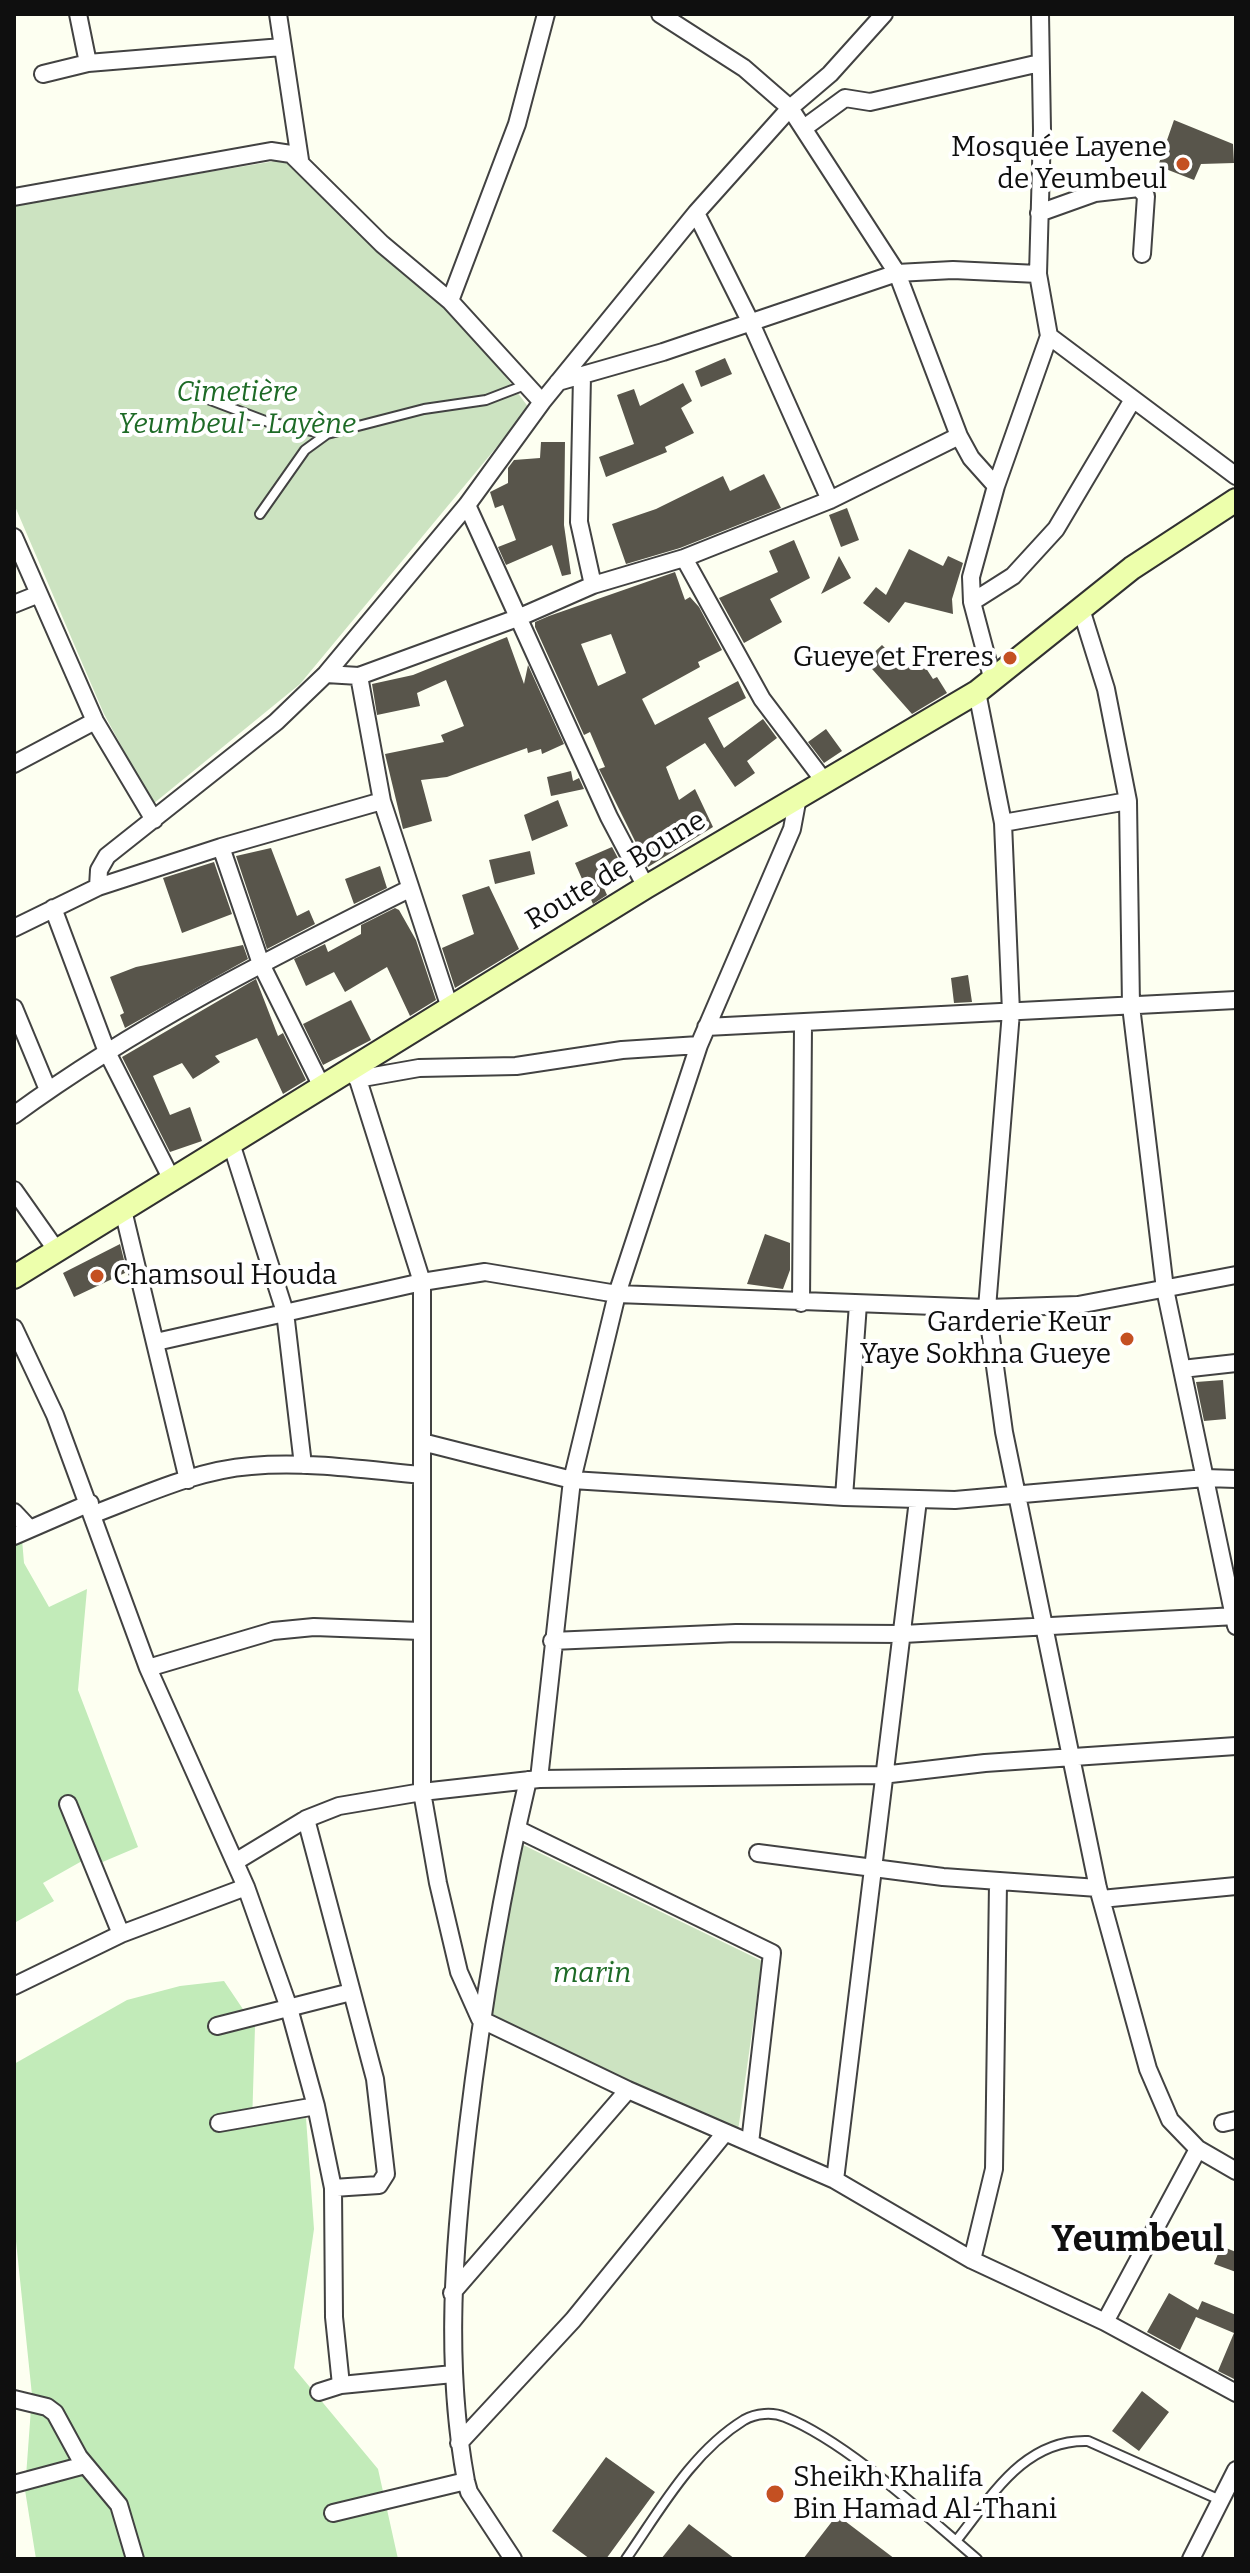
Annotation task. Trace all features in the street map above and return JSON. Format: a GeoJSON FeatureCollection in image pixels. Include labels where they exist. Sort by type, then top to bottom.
{"type":"FeatureCollection","features":[{"type":"Feature","properties":{"kind":"street"},"geometry":{"type":"LineString","coordinates":[[78,14],[88,63]]}},
{"type":"Feature","properties":{"kind":"street"},"geometry":{"type":"LineString","coordinates":[[278,14],[300,160]]}},
{"type":"Feature","properties":{"kind":"street"},"geometry":{"type":"LineString","coordinates":[[450,301],[517,124],[546,14]]}},
{"type":"Feature","properties":{"kind":"street"},"geometry":{"type":"LineString","coordinates":[[660,14],[744,68],[790,108],[897,273],[959,436],[971,458],[996,486]]}},
{"type":"Feature","properties":{"kind":"street"},"geometry":{"type":"LineString","coordinates":[[98,887],[99,870],[107,856],[276,722],[326,674],[467,505],[542,402],[696,213],[790,108],[830,74],[884,14]]}},
{"type":"Feature","properties":{"kind":"street"},"geometry":{"type":"LineString","coordinates":[[1040,14],[1042,130],[1038,274],[1049,336],[996,486],[971,577],[1003,823],[1011,1012],[987,1308],[1004,1432],[1099,1894],[1159,2100],[1170,2120],[1198,2149],[1236,2171]]}},
{"type":"Feature","properties":{"kind":"street"},"geometry":{"type":"LineString","coordinates":[[43,74],[88,63],[282,47]]}},
{"type":"Feature","properties":{"kind":"street"},"geometry":{"type":"LineString","coordinates":[[804,128],[845,98],[870,102],[1040,63]]}},
{"type":"Feature","properties":{"kind":"street"},"geometry":{"type":"LineString","coordinates":[[14,197],[282,151],[300,160],[360,224],[450,301],[542,402]]}},
{"type":"Feature","properties":{"kind":"street"},"geometry":{"type":"LineString","coordinates":[[1039,213],[1095,193],[1139,188],[1146,196],[1142,254]]}},
{"type":"Feature","properties":{"kind":"street"},"geometry":{"type":"LineString","coordinates":[[696,213],[751,323],[830,500]]}},
{"type":"Feature","properties":{"kind":"street"},"geometry":{"type":"LineString","coordinates":[[558,382],[751,323],[897,273],[953,270],[1038,274]]}},
{"type":"Feature","properties":{"kind":"street"},"geometry":{"type":"LineString","coordinates":[[1049,336],[1236,476]]}},
{"type":"Feature","properties":{"kind":"street"},"geometry":{"type":"LineString","coordinates":[[582,376],[579,522],[593,585]]}},
{"type":"Feature","properties":{"kind":"street"},"geometry":{"type":"LineString","coordinates":[[972,602],[1013,576],[1056,529],[1132,401]]}},
{"type":"Feature","properties":{"kind":"street"},"geometry":{"type":"LineString","coordinates":[[326,674],[359,676],[520,617],[593,585],[684,558],[830,500],[959,436]]}},
{"type":"Feature","properties":{"kind":"street","name":"Route de Boune"},"geometry":{"type":"LineString","coordinates":[[14,1277],[322,1087],[355,1073],[450,1008],[646,887],[985,687],[1132,568],[1236,500]]}},
{"type":"Feature","properties":{"kind":"street"},"geometry":{"type":"LineString","coordinates":[[467,505],[609,817],[646,887]]}},
{"type":"Feature","properties":{"kind":"street"},"geometry":{"type":"LineString","coordinates":[[14,537],[95,721],[154,820]]}},
{"type":"Feature","properties":{"kind":"street"},"geometry":{"type":"LineString","coordinates":[[684,558],[762,699],[824,781]]}},
{"type":"Feature","properties":{"kind":"street"},"geometry":{"type":"LineString","coordinates":[[14,604],[39,594]]}},
{"type":"Feature","properties":{"kind":"street"},"geometry":{"type":"LineString","coordinates":[[552,1641],[736,1633],[903,1634],[1235,1620],[1165,1289],[1131,1006],[1128,801],[1112,711],[1081,609]]}},
{"type":"Feature","properties":{"kind":"street"},"geometry":{"type":"LineString","coordinates":[[359,676],[382,801],[450,1008]]}},
{"type":"Feature","properties":{"kind":"street"},"geometry":{"type":"LineString","coordinates":[[14,764],[95,721]]}},
{"type":"Feature","properties":{"kind":"street"},"geometry":{"type":"LineString","coordinates":[[513,2559],[466,2481],[453,2374],[452,2293],[480,2019],[517,1829],[533,1780],[572,1480],[617,1294],[699,1045],[792,829],[798,797]]}},
{"type":"Feature","properties":{"kind":"street"},"geometry":{"type":"LineString","coordinates":[[14,928],[98,887],[221,847],[382,801]]}},
{"type":"Feature","properties":{"kind":"street"},"geometry":{"type":"LineString","coordinates":[[1003,823],[1128,801]]}},
{"type":"Feature","properties":{"kind":"street"},"geometry":{"type":"LineString","coordinates":[[221,847],[261,964],[322,1087]]}},
{"type":"Feature","properties":{"kind":"street"},"geometry":{"type":"LineString","coordinates":[[14,1115],[107,1052],[261,964],[409,889]]}},
{"type":"Feature","properties":{"kind":"street"},"geometry":{"type":"LineString","coordinates":[[53,908],[107,1052],[172,1180]]}},
{"type":"Feature","properties":{"kind":"street"},"geometry":{"type":"LineString","coordinates":[[706,1027],[803,1025],[1236,1000]]}},
{"type":"Feature","properties":{"kind":"street"},"geometry":{"type":"LineString","coordinates":[[14,1008],[48,1090]]}},
{"type":"Feature","properties":{"kind":"street"},"geometry":{"type":"LineString","coordinates":[[801,1303],[803,1025]]}},
{"type":"Feature","properties":{"kind":"street"},"geometry":{"type":"LineString","coordinates":[[699,1045],[622,1050],[516,1066],[430,1067],[355,1073],[422,1282],[422,1792],[438,1883],[459,1972],[480,2019],[724,2134],[835,2180],[972,2260],[1105,2322],[1236,2393]]}},
{"type":"Feature","properties":{"kind":"street"},"geometry":{"type":"LineString","coordinates":[[231,1143],[285,1312],[303,1465]]}},
{"type":"Feature","properties":{"kind":"street"},"geometry":{"type":"LineString","coordinates":[[14,1190],[57,1251]]}},
{"type":"Feature","properties":{"kind":"street"},"geometry":{"type":"LineString","coordinates":[[123,1210],[188,1480]]}},
{"type":"Feature","properties":{"kind":"street"},"geometry":{"type":"LineString","coordinates":[[156,1342],[422,1282],[500,1272],[617,1294],[987,1308],[1078,1305],[1236,1275]]}},
{"type":"Feature","properties":{"kind":"street"},"geometry":{"type":"LineString","coordinates":[[844,1497],[858,1304]]}},
{"type":"Feature","properties":{"kind":"street"},"geometry":{"type":"LineString","coordinates":[[14,1328],[42,1384],[92,1508],[148,1668],[246,1887],[289,2008],[316,2106],[333,2188],[334,2317],[341,2385]]}},
{"type":"Feature","properties":{"kind":"street"},"geometry":{"type":"LineString","coordinates":[[1182,1369],[1236,1363]]}},
{"type":"Feature","properties":{"kind":"street"},"geometry":{"type":"LineString","coordinates":[[422,1442],[572,1480],[844,1497],[918,1500],[1019,1495],[1205,1478],[1236,1479]]}},
{"type":"Feature","properties":{"kind":"street"},"geometry":{"type":"LineString","coordinates":[[14,1512],[22,1532],[188,1480],[252,1466],[303,1465],[422,1475]]}},
{"type":"Feature","properties":{"kind":"street"},"geometry":{"type":"LineString","coordinates":[[835,2180],[870,1867],[903,1634],[918,1500]]}},
{"type":"Feature","properties":{"kind":"street"},"geometry":{"type":"LineString","coordinates":[[148,1668],[273,1631],[314,1627],[421,1631]]}},
{"type":"Feature","properties":{"kind":"street"},"geometry":{"type":"LineString","coordinates":[[235,1862],[306,1819],[339,1806],[422,1792],[533,1780],[882,1775],[985,1763],[1236,1746]]}},
{"type":"Feature","properties":{"kind":"street"},"geometry":{"type":"LineString","coordinates":[[68,1804],[121,1934]]}},
{"type":"Feature","properties":{"kind":"street"},"geometry":{"type":"LineString","coordinates":[[306,1819],[375,2079],[386,2174],[379,2185],[333,2188]]}},
{"type":"Feature","properties":{"kind":"street"},"geometry":{"type":"LineString","coordinates":[[517,1829],[772,1953],[750,2143]]}},
{"type":"Feature","properties":{"kind":"street"},"geometry":{"type":"LineString","coordinates":[[758,1853],[1099,1894],[1236,1886]]}},
{"type":"Feature","properties":{"kind":"street"},"geometry":{"type":"LineString","coordinates":[[972,2260],[990,2196],[994,2169],[998,1883]]}},
{"type":"Feature","properties":{"kind":"street"},"geometry":{"type":"LineString","coordinates":[[14,1986],[121,1934],[246,1887]]}},
{"type":"Feature","properties":{"kind":"street"},"geometry":{"type":"LineString","coordinates":[[217,2026],[351,1992]]}},
{"type":"Feature","properties":{"kind":"street"},"geometry":{"type":"LineString","coordinates":[[452,2293],[628,2090]]}},
{"type":"Feature","properties":{"kind":"street"},"geometry":{"type":"LineString","coordinates":[[219,2123],[316,2106]]}},
{"type":"Feature","properties":{"kind":"street"},"geometry":{"type":"LineString","coordinates":[[459,2443],[573,2320],[724,2134]]}},
{"type":"Feature","properties":{"kind":"street"},"geometry":{"type":"LineString","coordinates":[[1105,2322],[1198,2149]]}},
{"type":"Feature","properties":{"kind":"street"},"geometry":{"type":"LineString","coordinates":[[319,2392],[341,2385],[453,2374]]}},
{"type":"Feature","properties":{"kind":"street"},"geometry":{"type":"LineString","coordinates":[[14,2399],[47,2407],[55,2413],[85,2465],[119,2505],[135,2559]]}},
{"type":"Feature","properties":{"kind":"street"},"geometry":{"type":"LineString","coordinates":[[14,2484],[85,2465]]}},
{"type":"Feature","properties":{"kind":"street"},"geometry":{"type":"LineString","coordinates":[[1191,2559],[1236,2470]]}},
{"type":"Feature","properties":{"kind":"street"},"geometry":{"type":"LineString","coordinates":[[333,2513],[466,2481]]}},
{"type":"Feature","properties":{"kind":"lane"},"geometry":{"type":"LineString","coordinates":[[260,514],[305,450],[327,434],[424,409],[486,400],[525,385]]}},
{"type":"Feature","properties":{"kind":"lane"},"geometry":{"type":"LineString","coordinates":[[205,398],[268,422],[327,434]]}},
{"type":"Feature","properties":{"kind":"lane"},"geometry":{"type":"LineString","coordinates":[[626,2559],[701,2456],[746,2419],[768,2413],[786,2417],[853,2458],[977,2559]]}},
{"type":"Feature","properties":{"kind":"lane"},"geometry":{"type":"LineString","coordinates":[[956,2541],[1029,2456],[1066,2440],[1088,2441],[1221,2501]]}},
{"type":"Feature","properties":{"kind":"green space","name":"Cimetière Yeumbeul - Layène"},"geometry":{"type":"Polygon","coordinates":[[[294,158],[450,302],[529,408],[300,684],[153,804],[104,714],[14,504],[14,204],[294,158]]]}},
{"type":"Feature","properties":{"kind":"green space"},"geometry":{"type":"Polygon","coordinates":[[[14,1520],[21,1527],[24,1563],[49,1607],[87,1589],[78,1690],[138,1847],[86,1869],[82,1861],[43,1883],[54,1901],[16,1922],[14,1520]]]}},
{"type":"Feature","properties":{"kind":"green space","name":"marin"},"geometry":{"type":"Polygon","coordinates":[[[513,1840],[762,1961],[737,2138],[489,2020],[513,1840]]]}},
{"type":"Feature","properties":{"kind":"green space"},"geometry":{"type":"Polygon","coordinates":[[[224,1981],[255,2027],[252,2124],[306,2118],[314,2229],[294,2368],[378,2469],[398,2559],[36,2559],[25,2490],[32,2395],[14,2222],[14,2064],[127,2000],[180,1986],[224,1981]]]}},
{"type":"Feature","properties":{"kind":"building"},"geometry":{"type":"Polygon","coordinates":[[[1174,120],[1233,144],[1234,163],[1201,164],[1194,180],[1158,166],[1174,120]]]}},
{"type":"Feature","properties":{"kind":"building"},"geometry":{"type":"Polygon","coordinates":[[[725,358],[732,374],[701,387],[695,371],[725,358]]]}},
{"type":"Feature","properties":{"kind":"building"},"geometry":{"type":"Polygon","coordinates":[[[683,383],[692,401],[681,408],[694,433],[665,447],[667,452],[606,477],[599,457],[634,444],[617,395],[634,389],[640,406],[683,383]]]}},
{"type":"Feature","properties":{"kind":"building"},"geometry":{"type":"Polygon","coordinates":[[[541,442],[565,442],[564,525],[571,574],[562,576],[552,545],[506,565],[498,547],[516,540],[503,505],[495,508],[490,492],[508,483],[508,468],[514,460],[540,458],[541,442]]]}},
{"type":"Feature","properties":{"kind":"building"},"geometry":{"type":"Polygon","coordinates":[[[764,474],[781,508],[680,548],[626,564],[612,524],[656,509],[723,476],[730,491],[764,474]]]}},
{"type":"Feature","properties":{"kind":"building"},"geometry":{"type":"Polygon","coordinates":[[[847,508],[859,540],[841,547],[829,515],[847,508]]]}},
{"type":"Feature","properties":{"kind":"building"},"geometry":{"type":"Polygon","coordinates":[[[794,540],[810,578],[770,599],[782,622],[744,643],[719,598],[778,572],[769,551],[794,540]]]}},
{"type":"Feature","properties":{"kind":"building"},"geometry":{"type":"Polygon","coordinates":[[[909,549],[943,566],[948,556],[963,563],[952,599],[953,614],[905,602],[889,623],[863,603],[876,587],[886,595],[909,549]]]}},
{"type":"Feature","properties":{"kind":"building"},"geometry":{"type":"Polygon","coordinates":[[[839,556],[851,578],[821,594],[839,556]]]}},
{"type":"Feature","properties":{"kind":"building"},"geometry":{"type":"Polygon","coordinates":[[[675,572],[685,600],[690,597],[699,607],[722,650],[698,662],[700,667],[642,699],[655,725],[738,681],[746,698],[708,718],[724,748],[763,719],[777,738],[747,761],[755,773],[735,787],[705,743],[666,767],[679,800],[695,789],[713,827],[648,867],[599,769],[605,767],[590,732],[584,735],[535,627],[535,622],[675,572]],[[611,634],[581,644],[598,686],[626,673],[611,634]]]}},
{"type":"Feature","properties":{"kind":"building"},"geometry":{"type":"Polygon","coordinates":[[[507,637],[524,684],[528,665],[564,744],[542,754],[541,749],[528,753],[527,748],[447,777],[421,780],[432,821],[403,829],[385,754],[444,742],[441,735],[464,726],[446,680],[417,693],[420,706],[377,715],[372,684],[413,675],[507,637]]]}},
{"type":"Feature","properties":{"kind":"building"},"geometry":{"type":"Polygon","coordinates":[[[882,645],[905,668],[920,659],[947,693],[912,714],[865,661],[882,645]]]}},
{"type":"Feature","properties":{"kind":"building"},"geometry":{"type":"Polygon","coordinates":[[[826,729],[842,751],[824,763],[808,742],[826,729]]]}},
{"type":"Feature","properties":{"kind":"building"},"geometry":{"type":"Polygon","coordinates":[[[571,771],[573,781],[579,778],[584,789],[551,796],[547,777],[571,771]]]}},
{"type":"Feature","properties":{"kind":"building"},"geometry":{"type":"Polygon","coordinates":[[[558,800],[568,826],[532,841],[524,815],[558,800]]]}},
{"type":"Feature","properties":{"kind":"building"},"geometry":{"type":"Polygon","coordinates":[[[612,847],[627,875],[603,886],[607,895],[593,904],[575,863],[612,847]]]}},
{"type":"Feature","properties":{"kind":"building"},"geometry":{"type":"Polygon","coordinates":[[[271,848],[297,916],[309,910],[315,924],[267,949],[236,856],[271,848]]]}},
{"type":"Feature","properties":{"kind":"building"},"geometry":{"type":"Polygon","coordinates":[[[530,851],[535,874],[495,884],[489,860],[530,851]]]}},
{"type":"Feature","properties":{"kind":"building"},"geometry":{"type":"Polygon","coordinates":[[[214,862],[232,914],[182,933],[163,878],[214,862]]]}},
{"type":"Feature","properties":{"kind":"building"},"geometry":{"type":"Polygon","coordinates":[[[380,866],[387,888],[354,904],[345,879],[380,866]]]}},
{"type":"Feature","properties":{"kind":"building"},"geometry":{"type":"Polygon","coordinates":[[[489,886],[519,949],[455,988],[442,948],[474,934],[462,895],[489,886]]]}},
{"type":"Feature","properties":{"kind":"building"},"geometry":{"type":"Polygon","coordinates":[[[395,908],[416,940],[436,1000],[410,1016],[387,967],[345,992],[334,972],[306,986],[294,959],[325,944],[328,952],[361,934],[361,925],[395,908]]]}},
{"type":"Feature","properties":{"kind":"building"},"geometry":{"type":"Polygon","coordinates":[[[243,945],[248,959],[125,1028],[120,1015],[124,1013],[110,977],[136,967],[243,945]]]}},
{"type":"Feature","properties":{"kind":"building"},"geometry":{"type":"Polygon","coordinates":[[[968,975],[972,1002],[954,1003],[951,978],[968,975]]]}},
{"type":"Feature","properties":{"kind":"building"},"geometry":{"type":"Polygon","coordinates":[[[256,979],[278,1036],[283,1033],[306,1080],[283,1094],[257,1038],[215,1056],[220,1062],[193,1079],[182,1063],[153,1076],[170,1115],[190,1107],[202,1141],[170,1152],[122,1057],[256,979]]]}},
{"type":"Feature","properties":{"kind":"building"},"geometry":{"type":"Polygon","coordinates":[[[351,1000],[371,1040],[323,1065],[303,1024],[351,1000]]]}},
{"type":"Feature","properties":{"kind":"building"},"geometry":{"type":"Polygon","coordinates":[[[765,1234],[790,1243],[790,1270],[783,1289],[747,1284],[765,1234]]]}},
{"type":"Feature","properties":{"kind":"building"},"geometry":{"type":"Polygon","coordinates":[[[120,1244],[127,1272],[74,1297],[63,1273],[120,1244]]]}},
{"type":"Feature","properties":{"kind":"building"},"geometry":{"type":"Polygon","coordinates":[[[1223,1380],[1226,1419],[1204,1421],[1196,1382],[1223,1380]]]}},
{"type":"Feature","properties":{"kind":"building"},"geometry":{"type":"Polygon","coordinates":[[[1221,2246],[1236,2252],[1236,2272],[1214,2264],[1221,2246]]]}},
{"type":"Feature","properties":{"kind":"building"},"geometry":{"type":"Polygon","coordinates":[[[1169,2293],[1198,2310],[1202,2301],[1236,2315],[1236,2380],[1218,2371],[1234,2333],[1196,2317],[1180,2350],[1147,2332],[1169,2293]]]}},
{"type":"Feature","properties":{"kind":"building"},"geometry":{"type":"Polygon","coordinates":[[[1142,2391],[1169,2412],[1139,2451],[1112,2431],[1142,2391]]]}},
{"type":"Feature","properties":{"kind":"building"},"geometry":{"type":"Polygon","coordinates":[[[606,2457],[655,2492],[606,2559],[590,2559],[552,2531],[606,2457]]]}},
{"type":"Feature","properties":{"kind":"building"},"geometry":{"type":"Polygon","coordinates":[[[837,2515],[895,2559],[803,2559],[837,2515]]]}},
{"type":"Feature","properties":{"kind":"building"},"geometry":{"type":"Polygon","coordinates":[[[689,2524],[735,2559],[661,2559],[689,2524]]]}},
{"type":"Feature","properties":{"kind":"place","name":"Mosquée Layene de Yeumbeul"},"geometry":{"type":"Point","coordinates":[1183,164]}},
{"type":"Feature","properties":{"kind":"place","name":"Gueye et Freres"},"geometry":{"type":"Point","coordinates":[1010,658]}},
{"type":"Feature","properties":{"kind":"place","name":"Chamsoul Houda"},"geometry":{"type":"Point","coordinates":[97,1276]}},
{"type":"Feature","properties":{"kind":"place","name":"Garderie Keur Yaye Sokhna Gueye"},"geometry":{"type":"Point","coordinates":[1127,1339]}},
{"type":"Feature","properties":{"kind":"place","name":"Sheikh Khalifa Bin Hamad Al-Thani"},"geometry":{"type":"Point","coordinates":[775,2494]}},
{"type":"Feature","properties":{"kind":"district","name":"Yeumbeul"},"geometry":{"type":"Point","coordinates":[1138,2241]}}]}
